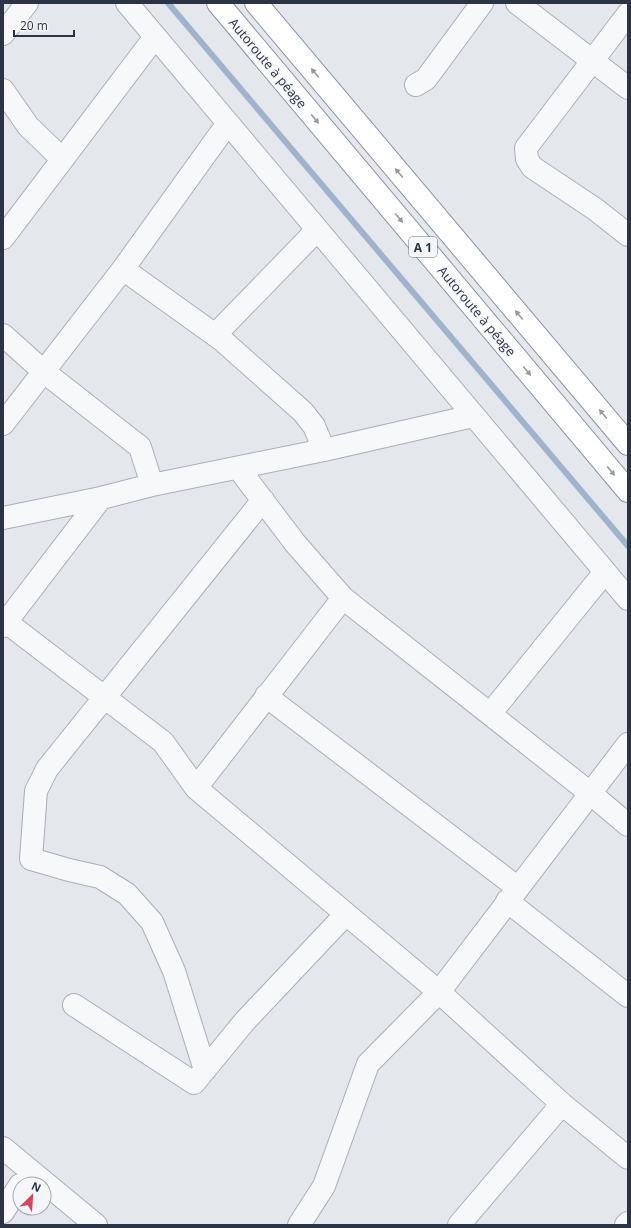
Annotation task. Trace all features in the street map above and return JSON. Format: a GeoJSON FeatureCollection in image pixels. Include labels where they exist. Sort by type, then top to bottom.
{"type":"FeatureCollection","features":[{"type":"Feature","properties":{"kind":"highway","name":"Autoroute à péage"},"geometry":{"type":"LineString","coordinates":[[218,3],[628,491]]}},
{"type":"Feature","properties":{"kind":"highway","name":"A 1"},"geometry":{"type":"LineString","coordinates":[[256,3],[628,444]]}},
{"type":"Feature","properties":{"kind":"street"},"geometry":{"type":"LineString","coordinates":[[3,34],[27,3]]}},
{"type":"Feature","properties":{"kind":"street"},"geometry":{"type":"LineString","coordinates":[[127,3],[154,37],[628,599]]}},
{"type":"Feature","properties":{"kind":"street"},"geometry":{"type":"LineString","coordinates":[[416,85],[426,78],[482,3]]}},
{"type":"Feature","properties":{"kind":"street"},"geometry":{"type":"LineString","coordinates":[[517,3],[628,88]]}},
{"type":"Feature","properties":{"kind":"street"},"geometry":{"type":"LineString","coordinates":[[628,14],[526,148],[527,159],[532,167],[596,209],[628,235]]}},
{"type":"Feature","properties":{"kind":"street"},"geometry":{"type":"LineString","coordinates":[[3,238],[154,37]]}},
{"type":"Feature","properties":{"kind":"street"},"geometry":{"type":"LineString","coordinates":[[3,90],[28,126],[62,159]]}},
{"type":"Feature","properties":{"kind":"street"},"geometry":{"type":"LineString","coordinates":[[3,424],[124,269],[228,123]]}},
{"type":"Feature","properties":{"kind":"street"},"geometry":{"type":"LineString","coordinates":[[215,335],[317,230]]}},
{"type":"Feature","properties":{"kind":"street"},"geometry":{"type":"LineString","coordinates":[[124,269],[215,335],[303,412],[314,426],[324,450]]}},
{"type":"Feature","properties":{"kind":"street"},"geometry":{"type":"LineString","coordinates":[[3,335],[43,371],[140,447],[152,485]]}},
{"type":"Feature","properties":{"kind":"street"},"geometry":{"type":"LineString","coordinates":[[3,518],[101,498],[152,485],[324,450],[473,416]]}},
{"type":"Feature","properties":{"kind":"street"},"geometry":{"type":"LineString","coordinates":[[239,468],[295,543],[343,598],[590,793],[628,825]]}},
{"type":"Feature","properties":{"kind":"street"},"geometry":{"type":"LineString","coordinates":[[101,498],[5,624],[163,742],[196,788],[438,992],[562,1104],[628,1158]]}},
{"type":"Feature","properties":{"kind":"street"},"geometry":{"type":"LineString","coordinates":[[205,1070],[174,971],[152,922],[127,894],[100,877],[31,859],[36,791],[46,769],[262,500]]}},
{"type":"Feature","properties":{"kind":"street"},"geometry":{"type":"LineString","coordinates":[[490,714],[604,572]]}},
{"type":"Feature","properties":{"kind":"street"},"geometry":{"type":"LineString","coordinates":[[196,788],[343,598]]}},
{"type":"Feature","properties":{"kind":"street"},"geometry":{"type":"LineString","coordinates":[[266,696],[513,895],[628,996]]}},
{"type":"Feature","properties":{"kind":"street"},"geometry":{"type":"LineString","coordinates":[[299,1225],[324,1186],[368,1064],[438,992],[628,744]]}},
{"type":"Feature","properties":{"kind":"street"},"geometry":{"type":"LineString","coordinates":[[74,1005],[194,1083],[245,1021],[346,914]]}},
{"type":"Feature","properties":{"kind":"street"},"geometry":{"type":"LineString","coordinates":[[459,1225],[562,1104]]}},
{"type":"Feature","properties":{"kind":"street"},"geometry":{"type":"LineString","coordinates":[[3,1148],[21,1176]]}},
{"type":"Feature","properties":{"kind":"street"},"geometry":{"type":"LineString","coordinates":[[3,1212],[12,1198]]}},
{"type":"Feature","properties":{"kind":"street"},"geometry":{"type":"LineString","coordinates":[[52,1198],[96,1225]]}},
{"type":"Feature","properties":{"kind":"waterway"},"geometry":{"type":"LineString","coordinates":[[168,3],[628,546]]}}]}
